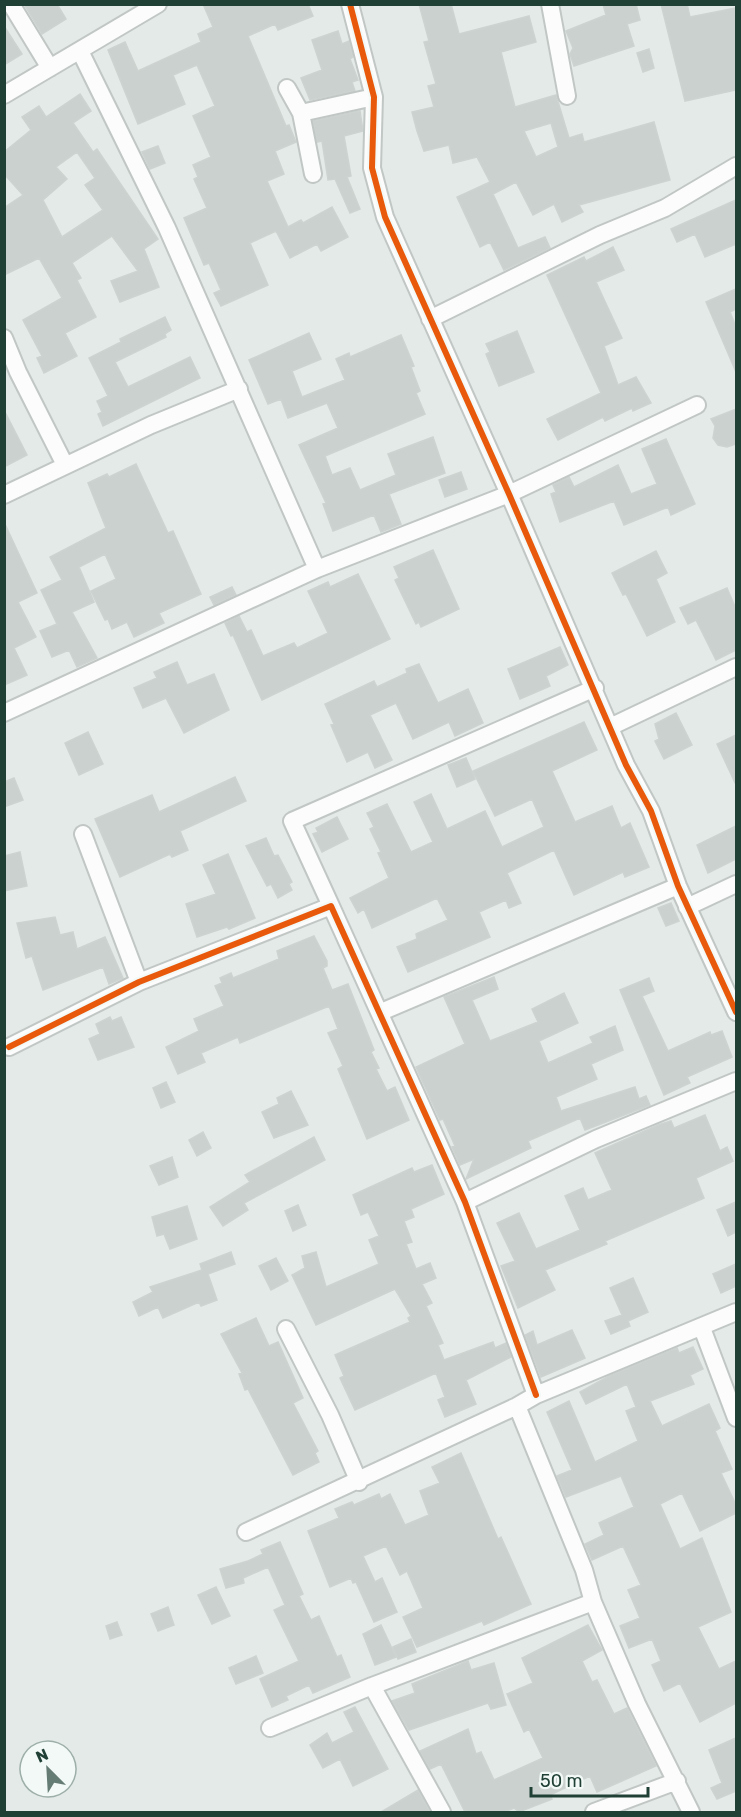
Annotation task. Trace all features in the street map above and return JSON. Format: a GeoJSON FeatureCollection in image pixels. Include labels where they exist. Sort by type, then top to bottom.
{"type":"FeatureCollection","features":[{"type":"Feature","properties":{"kind":"street"},"geometry":{"type":"LineString","coordinates":[[11,4],[50,69]]}},
{"type":"Feature","properties":{"kind":"street"},"geometry":{"type":"LineString","coordinates":[[4,95],[158,4]]}},
{"type":"Feature","properties":{"kind":"street"},"geometry":{"type":"LineString","coordinates":[[350,4],[374,97],[372,168],[385,217],[510,494],[595,688],[609,727],[651,811],[678,886],[736,1012]]}},
{"type":"Feature","properties":{"kind":"street"},"geometry":{"type":"LineString","coordinates":[[550,4],[567,96]]}},
{"type":"Feature","properties":{"kind":"street"},"geometry":{"type":"LineString","coordinates":[[80,51],[167,228],[318,569]]}},
{"type":"Feature","properties":{"kind":"street"},"geometry":{"type":"LineString","coordinates":[[287,88],[300,113],[313,174]]}},
{"type":"Feature","properties":{"kind":"street"},"geometry":{"type":"LineString","coordinates":[[300,113],[374,97]]}},
{"type":"Feature","properties":{"kind":"street"},"geometry":{"type":"LineString","coordinates":[[430,319],[600,235],[665,208],[736,166]]}},
{"type":"Feature","properties":{"kind":"street"},"geometry":{"type":"LineString","coordinates":[[4,338],[11,375],[66,465]]}},
{"type":"Feature","properties":{"kind":"street"},"geometry":{"type":"LineString","coordinates":[[4,495],[66,465],[239,389]]}},
{"type":"Feature","properties":{"kind":"street"},"geometry":{"type":"LineString","coordinates":[[4,713],[318,569],[510,494],[697,405]]}},
{"type":"Feature","properties":{"kind":"street"},"geometry":{"type":"LineString","coordinates":[[609,727],[736,667]]}},
{"type":"Feature","properties":{"kind":"street"},"geometry":{"type":"LineString","coordinates":[[536,1395],[465,1202],[381,1012],[292,820],[595,688]]}},
{"type":"Feature","properties":{"kind":"street"},"geometry":{"type":"LineString","coordinates":[[83,834],[139,982]]}},
{"type":"Feature","properties":{"kind":"street"},"geometry":{"type":"LineString","coordinates":[[687,907],[736,884]]}},
{"type":"Feature","properties":{"kind":"street"},"geometry":{"type":"LineString","coordinates":[[381,1012],[678,886]]}},
{"type":"Feature","properties":{"kind":"street"},"geometry":{"type":"LineString","coordinates":[[9,1047],[139,982],[331,906]]}},
{"type":"Feature","properties":{"kind":"street"},"geometry":{"type":"LineString","coordinates":[[465,1202],[596,1139],[736,1081]]}},
{"type":"Feature","properties":{"kind":"street"},"geometry":{"type":"LineString","coordinates":[[246,1532],[359,1482],[536,1395],[736,1312]]}},
{"type":"Feature","properties":{"kind":"street"},"geometry":{"type":"LineString","coordinates":[[702,1328],[736,1418]]}},
{"type":"Feature","properties":{"kind":"street"},"geometry":{"type":"LineString","coordinates":[[286,1329],[330,1415],[359,1482]]}},
{"type":"Feature","properties":{"kind":"street"},"geometry":{"type":"LineString","coordinates":[[517,1406],[584,1570],[593,1602],[637,1704],[691,1812]]}},
{"type":"Feature","properties":{"kind":"street"},"geometry":{"type":"LineString","coordinates":[[270,1728],[372,1686],[593,1602]]}},
{"type":"Feature","properties":{"kind":"street"},"geometry":{"type":"LineString","coordinates":[[372,1686],[442,1812]]}},
{"type":"Feature","properties":{"kind":"street"},"geometry":{"type":"LineString","coordinates":[[594,1812],[677,1781]]}},
{"type":"Feature","properties":{"kind":"building"},"geometry":{"type":"Polygon","coordinates":[[[24,4],[57,4],[66,19],[42,34],[24,4]]]}},
{"type":"Feature","properties":{"kind":"building"},"geometry":{"type":"Polygon","coordinates":[[[203,4],[308,4],[313,16],[278,30],[275,24],[248,36],[286,126],[289,125],[296,142],[275,151],[284,174],[267,181],[288,227],[301,220],[303,223],[332,207],[348,237],[321,251],[317,244],[290,258],[276,231],[250,243],[268,285],[221,306],[214,293],[221,290],[209,263],[204,265],[184,218],[207,208],[194,179],[198,177],[193,165],[211,157],[193,116],[215,106],[197,65],[173,75],[185,104],[138,124],[108,50],[125,42],[138,71],[201,42],[198,34],[213,27],[203,4]]]}},
{"type":"Feature","properties":{"kind":"building"},"geometry":{"type":"Polygon","coordinates":[[[419,4],[451,4],[459,34],[529,16],[536,42],[501,52],[515,107],[556,95],[569,138],[582,134],[584,142],[654,122],[670,180],[579,205],[583,212],[562,222],[554,204],[533,215],[516,182],[493,194],[518,248],[545,237],[550,248],[504,270],[490,242],[480,247],[457,197],[490,182],[477,157],[453,163],[449,145],[424,151],[417,131],[412,112],[434,107],[428,86],[436,84],[424,42],[429,41],[419,4]],[[551,123],[524,131],[536,157],[558,147],[551,123]]]}},
{"type":"Feature","properties":{"kind":"building"},"geometry":{"type":"Polygon","coordinates":[[[603,4],[636,4],[640,20],[627,24],[634,46],[574,66],[570,54],[573,48],[566,31],[606,15],[603,4]]]}},
{"type":"Feature","properties":{"kind":"building"},"geometry":{"type":"Polygon","coordinates":[[[661,4],[687,4],[690,17],[736,8],[736,90],[685,101],[661,4]]]}},
{"type":"Feature","properties":{"kind":"building"},"geometry":{"type":"Polygon","coordinates":[[[4,26],[22,54],[4,65],[4,26]]]}},
{"type":"Feature","properties":{"kind":"building"},"geometry":{"type":"Polygon","coordinates":[[[338,31],[342,44],[349,41],[353,57],[350,59],[358,80],[352,82],[355,91],[310,100],[301,78],[322,70],[312,40],[338,31]]]}},
{"type":"Feature","properties":{"kind":"building"},"geometry":{"type":"Polygon","coordinates":[[[649,49],[654,68],[643,72],[637,53],[649,49]]]}},
{"type":"Feature","properties":{"kind":"building"},"geometry":{"type":"Polygon","coordinates":[[[80,94],[91,111],[73,123],[93,152],[97,149],[158,239],[144,249],[159,287],[120,302],[111,281],[138,271],[112,236],[72,263],[81,278],[77,280],[96,317],[65,333],[77,356],[44,373],[37,358],[42,356],[23,320],[62,298],[39,258],[4,275],[4,208],[23,195],[4,174],[4,152],[31,130],[22,117],[39,106],[46,117],[80,94]],[[77,152],[56,167],[67,179],[43,200],[62,237],[103,210],[85,185],[95,178],[77,152]]]}},
{"type":"Feature","properties":{"kind":"building"},"geometry":{"type":"Polygon","coordinates":[[[360,111],[363,131],[344,136],[351,176],[347,177],[360,209],[350,213],[335,179],[328,180],[322,141],[317,142],[313,121],[360,111]]]}},
{"type":"Feature","properties":{"kind":"building"},"geometry":{"type":"Polygon","coordinates":[[[158,146],[165,163],[150,169],[142,152],[158,146]]]}},
{"type":"Feature","properties":{"kind":"building"},"geometry":{"type":"Polygon","coordinates":[[[736,200],[736,244],[705,257],[695,234],[677,242],[671,229],[736,200]]]}},
{"type":"Feature","properties":{"kind":"building"},"geometry":{"type":"Polygon","coordinates":[[[613,247],[624,270],[596,282],[622,338],[604,346],[618,385],[636,377],[651,403],[633,411],[632,408],[605,421],[603,417],[558,440],[547,419],[601,393],[547,275],[584,257],[586,261],[613,247]]]}},
{"type":"Feature","properties":{"kind":"building"},"geometry":{"type":"Polygon","coordinates":[[[736,289],[736,309],[730,312],[736,327],[736,372],[706,302],[736,289]]]}},
{"type":"Feature","properties":{"kind":"building"},"geometry":{"type":"Polygon","coordinates":[[[165,317],[171,330],[165,334],[166,337],[115,362],[128,387],[190,357],[200,378],[103,426],[98,414],[102,412],[97,401],[108,396],[89,358],[121,342],[120,339],[165,317]]]}},
{"type":"Feature","properties":{"kind":"building"},"geometry":{"type":"Polygon","coordinates":[[[517,331],[534,372],[499,386],[486,354],[490,352],[486,344],[517,331]]]}},
{"type":"Feature","properties":{"kind":"building"},"geometry":{"type":"Polygon","coordinates":[[[309,333],[321,359],[292,371],[302,397],[345,380],[336,359],[349,353],[350,357],[401,335],[414,366],[411,367],[420,391],[416,393],[425,414],[325,456],[332,475],[350,468],[360,490],[396,475],[388,454],[433,437],[445,473],[389,494],[401,524],[381,532],[374,515],[333,531],[323,504],[326,503],[299,445],[338,428],[327,403],[288,418],[281,399],[268,404],[249,360],[309,333]]]}},
{"type":"Feature","properties":{"kind":"building"},"geometry":{"type":"Polygon","coordinates":[[[736,409],[736,444],[727,447],[718,445],[713,438],[715,426],[711,419],[736,409]]]}},
{"type":"Feature","properties":{"kind":"building"},"geometry":{"type":"Polygon","coordinates":[[[4,410],[27,455],[4,467],[4,410]]]}},
{"type":"Feature","properties":{"kind":"building"},"geometry":{"type":"Polygon","coordinates":[[[666,439],[695,504],[671,515],[668,507],[624,525],[614,501],[560,522],[551,494],[556,492],[553,485],[569,477],[574,487],[618,465],[631,494],[657,484],[642,449],[666,439]]]}},
{"type":"Feature","properties":{"kind":"building"},"geometry":{"type":"Polygon","coordinates":[[[136,464],[168,533],[173,531],[201,594],[159,613],[164,623],[134,637],[127,622],[112,629],[91,591],[116,579],[105,554],[79,567],[94,602],[72,612],[97,658],[77,667],[69,650],[52,657],[40,631],[57,624],[41,590],[62,580],[50,557],[106,528],[88,483],[107,474],[109,477],[136,464]]]}},
{"type":"Feature","properties":{"kind":"building"},"geometry":{"type":"Polygon","coordinates":[[[461,472],[467,489],[445,497],[439,480],[461,472]]]}},
{"type":"Feature","properties":{"kind":"building"},"geometry":{"type":"Polygon","coordinates":[[[4,522],[37,593],[18,602],[36,637],[14,648],[27,675],[4,685],[4,522]]]}},
{"type":"Feature","properties":{"kind":"building"},"geometry":{"type":"Polygon","coordinates":[[[433,550],[459,609],[421,627],[419,622],[416,624],[395,580],[399,578],[394,567],[433,550]]]}},
{"type":"Feature","properties":{"kind":"building"},"geometry":{"type":"Polygon","coordinates":[[[656,551],[667,573],[656,579],[675,622],[647,636],[626,594],[623,595],[612,573],[656,551]]]}},
{"type":"Feature","properties":{"kind":"building"},"geometry":{"type":"Polygon","coordinates":[[[358,574],[390,639],[262,700],[233,635],[231,636],[225,623],[239,616],[247,632],[251,630],[263,656],[294,643],[297,648],[328,633],[308,591],[328,582],[330,587],[358,574]]]}},
{"type":"Feature","properties":{"kind":"building"},"geometry":{"type":"Polygon","coordinates":[[[232,587],[236,595],[214,605],[210,597],[232,587]]]}},
{"type":"Feature","properties":{"kind":"building"},"geometry":{"type":"Polygon","coordinates":[[[727,588],[736,609],[736,650],[716,660],[696,620],[688,624],[680,608],[727,588]]]}},
{"type":"Feature","properties":{"kind":"building"},"geometry":{"type":"Polygon","coordinates":[[[560,647],[568,665],[546,676],[550,686],[520,699],[508,669],[560,647]]]}},
{"type":"Feature","properties":{"kind":"building"},"geometry":{"type":"Polygon","coordinates":[[[177,662],[187,685],[214,674],[229,710],[184,733],[166,698],[143,708],[134,688],[157,678],[154,672],[177,662]]]}},
{"type":"Feature","properties":{"kind":"building"},"geometry":{"type":"Polygon","coordinates":[[[419,664],[438,703],[468,689],[483,723],[455,736],[449,722],[413,739],[396,703],[370,715],[392,760],[375,768],[368,752],[347,762],[331,725],[334,724],[325,704],[374,681],[377,687],[407,673],[406,669],[419,664]]]}},
{"type":"Feature","properties":{"kind":"building"},"geometry":{"type":"Polygon","coordinates":[[[676,713],[692,745],[664,759],[655,741],[659,739],[655,724],[676,713]]]}},
{"type":"Feature","properties":{"kind":"building"},"geometry":{"type":"Polygon","coordinates":[[[584,722],[597,750],[552,771],[575,822],[612,806],[621,828],[630,823],[649,867],[625,877],[623,872],[574,895],[554,850],[507,873],[521,903],[509,908],[506,900],[479,912],[490,937],[408,972],[397,947],[417,939],[416,934],[448,920],[437,898],[372,928],[364,909],[358,913],[350,898],[389,878],[378,853],[381,852],[370,829],[374,827],[367,813],[387,804],[411,852],[433,842],[414,802],[431,794],[447,829],[485,811],[502,847],[544,827],[532,799],[495,816],[473,771],[584,722]]]}},
{"type":"Feature","properties":{"kind":"building"},"geometry":{"type":"Polygon","coordinates":[[[88,732],[103,764],[79,775],[65,743],[88,732]]]}},
{"type":"Feature","properties":{"kind":"building"},"geometry":{"type":"Polygon","coordinates":[[[736,735],[736,785],[717,744],[736,735]]]}},
{"type":"Feature","properties":{"kind":"building"},"geometry":{"type":"Polygon","coordinates":[[[466,758],[475,779],[457,787],[448,765],[466,758]]]}},
{"type":"Feature","properties":{"kind":"building"},"geometry":{"type":"Polygon","coordinates":[[[235,777],[246,801],[180,831],[188,850],[172,857],[170,854],[120,877],[95,819],[152,795],[159,812],[235,777]]]}},
{"type":"Feature","properties":{"kind":"building"},"geometry":{"type":"Polygon","coordinates":[[[14,778],[23,800],[4,807],[4,782],[14,778]]]}},
{"type":"Feature","properties":{"kind":"building"},"geometry":{"type":"Polygon","coordinates":[[[337,817],[348,839],[322,852],[313,834],[318,832],[316,828],[337,817]]]}},
{"type":"Feature","properties":{"kind":"building"},"geometry":{"type":"Polygon","coordinates":[[[736,826],[736,859],[708,873],[697,845],[736,826]]]}},
{"type":"Feature","properties":{"kind":"building"},"geometry":{"type":"Polygon","coordinates":[[[266,838],[274,856],[278,855],[292,882],[289,884],[292,890],[278,898],[271,884],[267,886],[246,846],[266,838]]]}},
{"type":"Feature","properties":{"kind":"building"},"geometry":{"type":"Polygon","coordinates":[[[20,852],[27,886],[4,891],[4,856],[20,852]]]}},
{"type":"Feature","properties":{"kind":"building"},"geometry":{"type":"Polygon","coordinates":[[[228,854],[255,918],[229,929],[227,927],[197,937],[186,904],[216,894],[203,865],[228,854]]]}},
{"type":"Feature","properties":{"kind":"building"},"geometry":{"type":"Polygon","coordinates":[[[671,903],[679,921],[666,926],[658,908],[671,903]]]}},
{"type":"Feature","properties":{"kind":"building"},"geometry":{"type":"Polygon","coordinates":[[[55,917],[60,935],[73,932],[77,949],[105,937],[123,978],[109,984],[103,967],[43,990],[32,956],[26,958],[17,923],[55,917]]]}},
{"type":"Feature","properties":{"kind":"building"},"geometry":{"type":"Polygon","coordinates":[[[314,936],[327,961],[327,966],[323,968],[332,990],[348,984],[374,1050],[371,1052],[379,1068],[376,1069],[387,1091],[395,1087],[409,1120],[367,1139],[338,1069],[343,1066],[328,1033],[338,1029],[329,1006],[240,1043],[238,1037],[201,1053],[205,1062],[178,1074],[166,1047],[199,1031],[194,1019],[224,1006],[215,986],[222,983],[220,978],[231,973],[233,978],[279,959],[277,951],[314,936]]]}},
{"type":"Feature","properties":{"kind":"building"},"geometry":{"type":"Polygon","coordinates":[[[494,977],[498,989],[472,1000],[490,1041],[538,1022],[532,1009],[564,993],[578,1023],[539,1041],[548,1063],[593,1043],[590,1037],[615,1026],[623,1050],[591,1064],[597,1079],[556,1097],[561,1111],[635,1087],[639,1099],[646,1096],[650,1105],[585,1130],[580,1118],[528,1141],[531,1148],[466,1179],[474,1159],[460,1165],[452,1147],[455,1146],[443,1119],[440,1120],[416,1067],[465,1044],[444,997],[494,977]]]}},
{"type":"Feature","properties":{"kind":"building"},"geometry":{"type":"Polygon","coordinates":[[[649,978],[654,991],[642,996],[668,1051],[710,1032],[711,1035],[722,1031],[732,1057],[687,1077],[690,1083],[664,1095],[620,990],[649,978]]]}},
{"type":"Feature","properties":{"kind":"building"},"geometry":{"type":"Polygon","coordinates":[[[110,1017],[112,1021],[121,1017],[134,1047],[98,1060],[89,1039],[100,1034],[96,1024],[110,1017]]]}},
{"type":"Feature","properties":{"kind":"building"},"geometry":{"type":"Polygon","coordinates":[[[166,1082],[175,1102],[161,1108],[153,1088],[166,1082]]]}},
{"type":"Feature","properties":{"kind":"building"},"geometry":{"type":"Polygon","coordinates":[[[291,1091],[308,1125],[274,1138],[262,1112],[279,1104],[277,1098],[291,1091]]]}},
{"type":"Feature","properties":{"kind":"building"},"geometry":{"type":"Polygon","coordinates":[[[705,1115],[720,1151],[727,1147],[733,1161],[696,1178],[704,1198],[605,1241],[607,1244],[545,1270],[555,1290],[518,1308],[501,1266],[515,1261],[497,1223],[519,1213],[536,1249],[580,1230],[565,1196],[583,1188],[588,1200],[612,1190],[595,1153],[658,1125],[671,1121],[674,1128],[705,1115]]]}},
{"type":"Feature","properties":{"kind":"building"},"geometry":{"type":"Polygon","coordinates":[[[203,1132],[211,1148],[197,1156],[189,1140],[203,1132]]]}},
{"type":"Feature","properties":{"kind":"building"},"geometry":{"type":"Polygon","coordinates":[[[314,1137],[325,1160],[244,1203],[248,1210],[223,1226],[210,1207],[250,1182],[245,1175],[314,1137]]]}},
{"type":"Feature","properties":{"kind":"building"},"geometry":{"type":"Polygon","coordinates":[[[172,1157],[178,1177],[159,1185],[150,1166],[172,1157]]]}},
{"type":"Feature","properties":{"kind":"building"},"geometry":{"type":"Polygon","coordinates":[[[432,1165],[444,1194],[411,1209],[414,1217],[404,1221],[412,1242],[406,1244],[416,1269],[430,1263],[436,1278],[422,1284],[432,1303],[426,1306],[443,1343],[438,1345],[444,1360],[493,1342],[495,1348],[506,1343],[511,1357],[466,1380],[476,1404],[445,1417],[438,1400],[445,1397],[436,1373],[355,1410],[340,1378],[344,1376],[335,1355],[410,1322],[408,1318],[411,1316],[395,1289],[316,1325],[292,1275],[305,1268],[302,1256],[316,1252],[326,1287],[379,1264],[369,1240],[379,1236],[368,1212],[361,1215],[353,1195],[412,1168],[414,1172],[432,1165]]]}},
{"type":"Feature","properties":{"kind":"building"},"geometry":{"type":"Polygon","coordinates":[[[736,1202],[736,1232],[728,1236],[717,1210],[736,1202]]]}},
{"type":"Feature","properties":{"kind":"building"},"geometry":{"type":"Polygon","coordinates":[[[298,1205],[306,1225],[293,1231],[285,1211],[298,1205]]]}},
{"type":"Feature","properties":{"kind":"building"},"geometry":{"type":"Polygon","coordinates":[[[187,1206],[197,1239],[170,1249],[164,1234],[157,1236],[152,1217],[187,1206]]]}},
{"type":"Feature","properties":{"kind":"building"},"geometry":{"type":"Polygon","coordinates":[[[231,1252],[235,1264],[208,1274],[217,1300],[201,1306],[199,1302],[163,1318],[158,1307],[139,1316],[133,1302],[153,1292],[150,1287],[202,1270],[200,1264],[231,1252]]]}},
{"type":"Feature","properties":{"kind":"building"},"geometry":{"type":"Polygon","coordinates":[[[276,1258],[288,1281],[271,1290],[259,1266],[276,1258]]]}},
{"type":"Feature","properties":{"kind":"building"},"geometry":{"type":"Polygon","coordinates":[[[736,1264],[736,1286],[721,1293],[713,1274],[736,1264]]]}},
{"type":"Feature","properties":{"kind":"building"},"geometry":{"type":"Polygon","coordinates":[[[633,1278],[648,1312],[628,1321],[630,1326],[611,1334],[605,1321],[622,1315],[610,1288],[633,1278]]]}},
{"type":"Feature","properties":{"kind":"building"},"geometry":{"type":"Polygon","coordinates":[[[256,1318],[269,1346],[278,1342],[303,1398],[293,1403],[318,1451],[315,1453],[319,1462],[293,1475],[248,1389],[245,1390],[239,1374],[242,1373],[221,1334],[256,1318]]]}},
{"type":"Feature","properties":{"kind":"building"},"geometry":{"type":"Polygon","coordinates":[[[572,1330],[585,1358],[541,1377],[525,1335],[533,1331],[537,1345],[572,1330]]]}},
{"type":"Feature","properties":{"kind":"building"},"geometry":{"type":"Polygon","coordinates":[[[693,1347],[703,1369],[690,1375],[694,1384],[650,1401],[662,1426],[709,1404],[720,1428],[715,1431],[732,1469],[721,1473],[736,1505],[736,1513],[700,1531],[682,1493],[660,1504],[680,1549],[702,1538],[731,1612],[698,1627],[719,1669],[736,1661],[736,1703],[700,1722],[680,1683],[664,1691],[652,1665],[661,1661],[652,1639],[629,1648],[620,1626],[640,1618],[628,1590],[641,1585],[623,1546],[592,1560],[585,1544],[604,1535],[599,1523],[634,1507],[621,1476],[566,1497],[557,1476],[572,1470],[547,1412],[569,1401],[595,1462],[638,1441],[626,1411],[636,1407],[627,1384],[586,1404],[580,1392],[609,1376],[677,1348],[679,1353],[693,1347]]]}},
{"type":"Feature","properties":{"kind":"building"},"geometry":{"type":"Polygon","coordinates":[[[461,1453],[498,1539],[501,1537],[531,1604],[484,1625],[482,1621],[417,1647],[403,1617],[423,1608],[407,1571],[400,1575],[386,1546],[363,1556],[375,1582],[382,1578],[397,1612],[374,1622],[356,1582],[353,1583],[351,1578],[330,1587],[308,1531],[339,1518],[335,1509],[352,1502],[354,1505],[379,1494],[381,1499],[390,1494],[405,1525],[429,1515],[420,1491],[440,1483],[432,1467],[461,1453]]]}},
{"type":"Feature","properties":{"kind":"building"},"geometry":{"type":"Polygon","coordinates":[[[280,1542],[303,1594],[299,1596],[311,1620],[319,1616],[337,1657],[341,1655],[350,1677],[313,1693],[309,1685],[286,1696],[288,1700],[272,1707],[260,1679],[299,1661],[274,1610],[285,1605],[268,1567],[243,1578],[244,1583],[226,1588],[220,1569],[248,1561],[263,1554],[261,1550],[280,1542]]]}},
{"type":"Feature","properties":{"kind":"building"},"geometry":{"type":"Polygon","coordinates":[[[216,1587],[230,1616],[212,1624],[198,1595],[216,1587]]]}},
{"type":"Feature","properties":{"kind":"building"},"geometry":{"type":"Polygon","coordinates":[[[168,1607],[174,1625],[158,1631],[151,1614],[168,1607]]]}},
{"type":"Feature","properties":{"kind":"building"},"geometry":{"type":"Polygon","coordinates":[[[117,1622],[122,1635],[110,1639],[106,1626],[117,1622]]]}},
{"type":"Feature","properties":{"kind":"building"},"geometry":{"type":"Polygon","coordinates":[[[381,1625],[396,1657],[375,1665],[363,1634],[381,1625]]]}},
{"type":"Feature","properties":{"kind":"building"},"geometry":{"type":"Polygon","coordinates":[[[588,1625],[602,1650],[582,1661],[592,1682],[597,1680],[614,1714],[627,1708],[656,1766],[597,1792],[590,1776],[550,1795],[552,1799],[519,1812],[514,1808],[504,1812],[465,1812],[441,1764],[430,1769],[420,1751],[468,1729],[476,1754],[481,1752],[494,1780],[543,1758],[529,1729],[524,1732],[507,1694],[533,1683],[522,1658],[588,1625]]]}},
{"type":"Feature","properties":{"kind":"building"},"geometry":{"type":"Polygon","coordinates":[[[411,1639],[416,1652],[398,1659],[393,1647],[411,1639]]]}},
{"type":"Feature","properties":{"kind":"building"},"geometry":{"type":"Polygon","coordinates":[[[256,1656],[263,1673],[236,1684],[229,1668],[256,1656]]]}},
{"type":"Feature","properties":{"kind":"building"},"geometry":{"type":"Polygon","coordinates":[[[468,1661],[471,1670],[494,1663],[506,1705],[491,1709],[488,1703],[409,1730],[392,1701],[415,1693],[412,1684],[468,1661]]]}},
{"type":"Feature","properties":{"kind":"building"},"geometry":{"type":"Polygon","coordinates":[[[355,1707],[388,1769],[353,1786],[340,1759],[323,1768],[310,1745],[327,1733],[332,1743],[354,1732],[344,1712],[355,1707]]]}},
{"type":"Feature","properties":{"kind":"building"},"geometry":{"type":"Polygon","coordinates":[[[736,1738],[736,1791],[717,1799],[711,1788],[722,1783],[709,1750],[736,1738]]]}},
{"type":"Feature","properties":{"kind":"building"},"geometry":{"type":"Polygon","coordinates":[[[418,1790],[430,1812],[381,1812],[418,1790]]]}},
{"type":"Feature","properties":{"kind":"cycle path"},"geometry":{"type":"LineString","coordinates":[[350,4],[374,97],[372,168],[385,217],[509,494],[626,765],[651,811],[678,886],[736,1012]]}},
{"type":"Feature","properties":{"kind":"cycle path"},"geometry":{"type":"LineString","coordinates":[[9,1047],[139,982],[331,906],[465,1202],[536,1395]]}}]}
